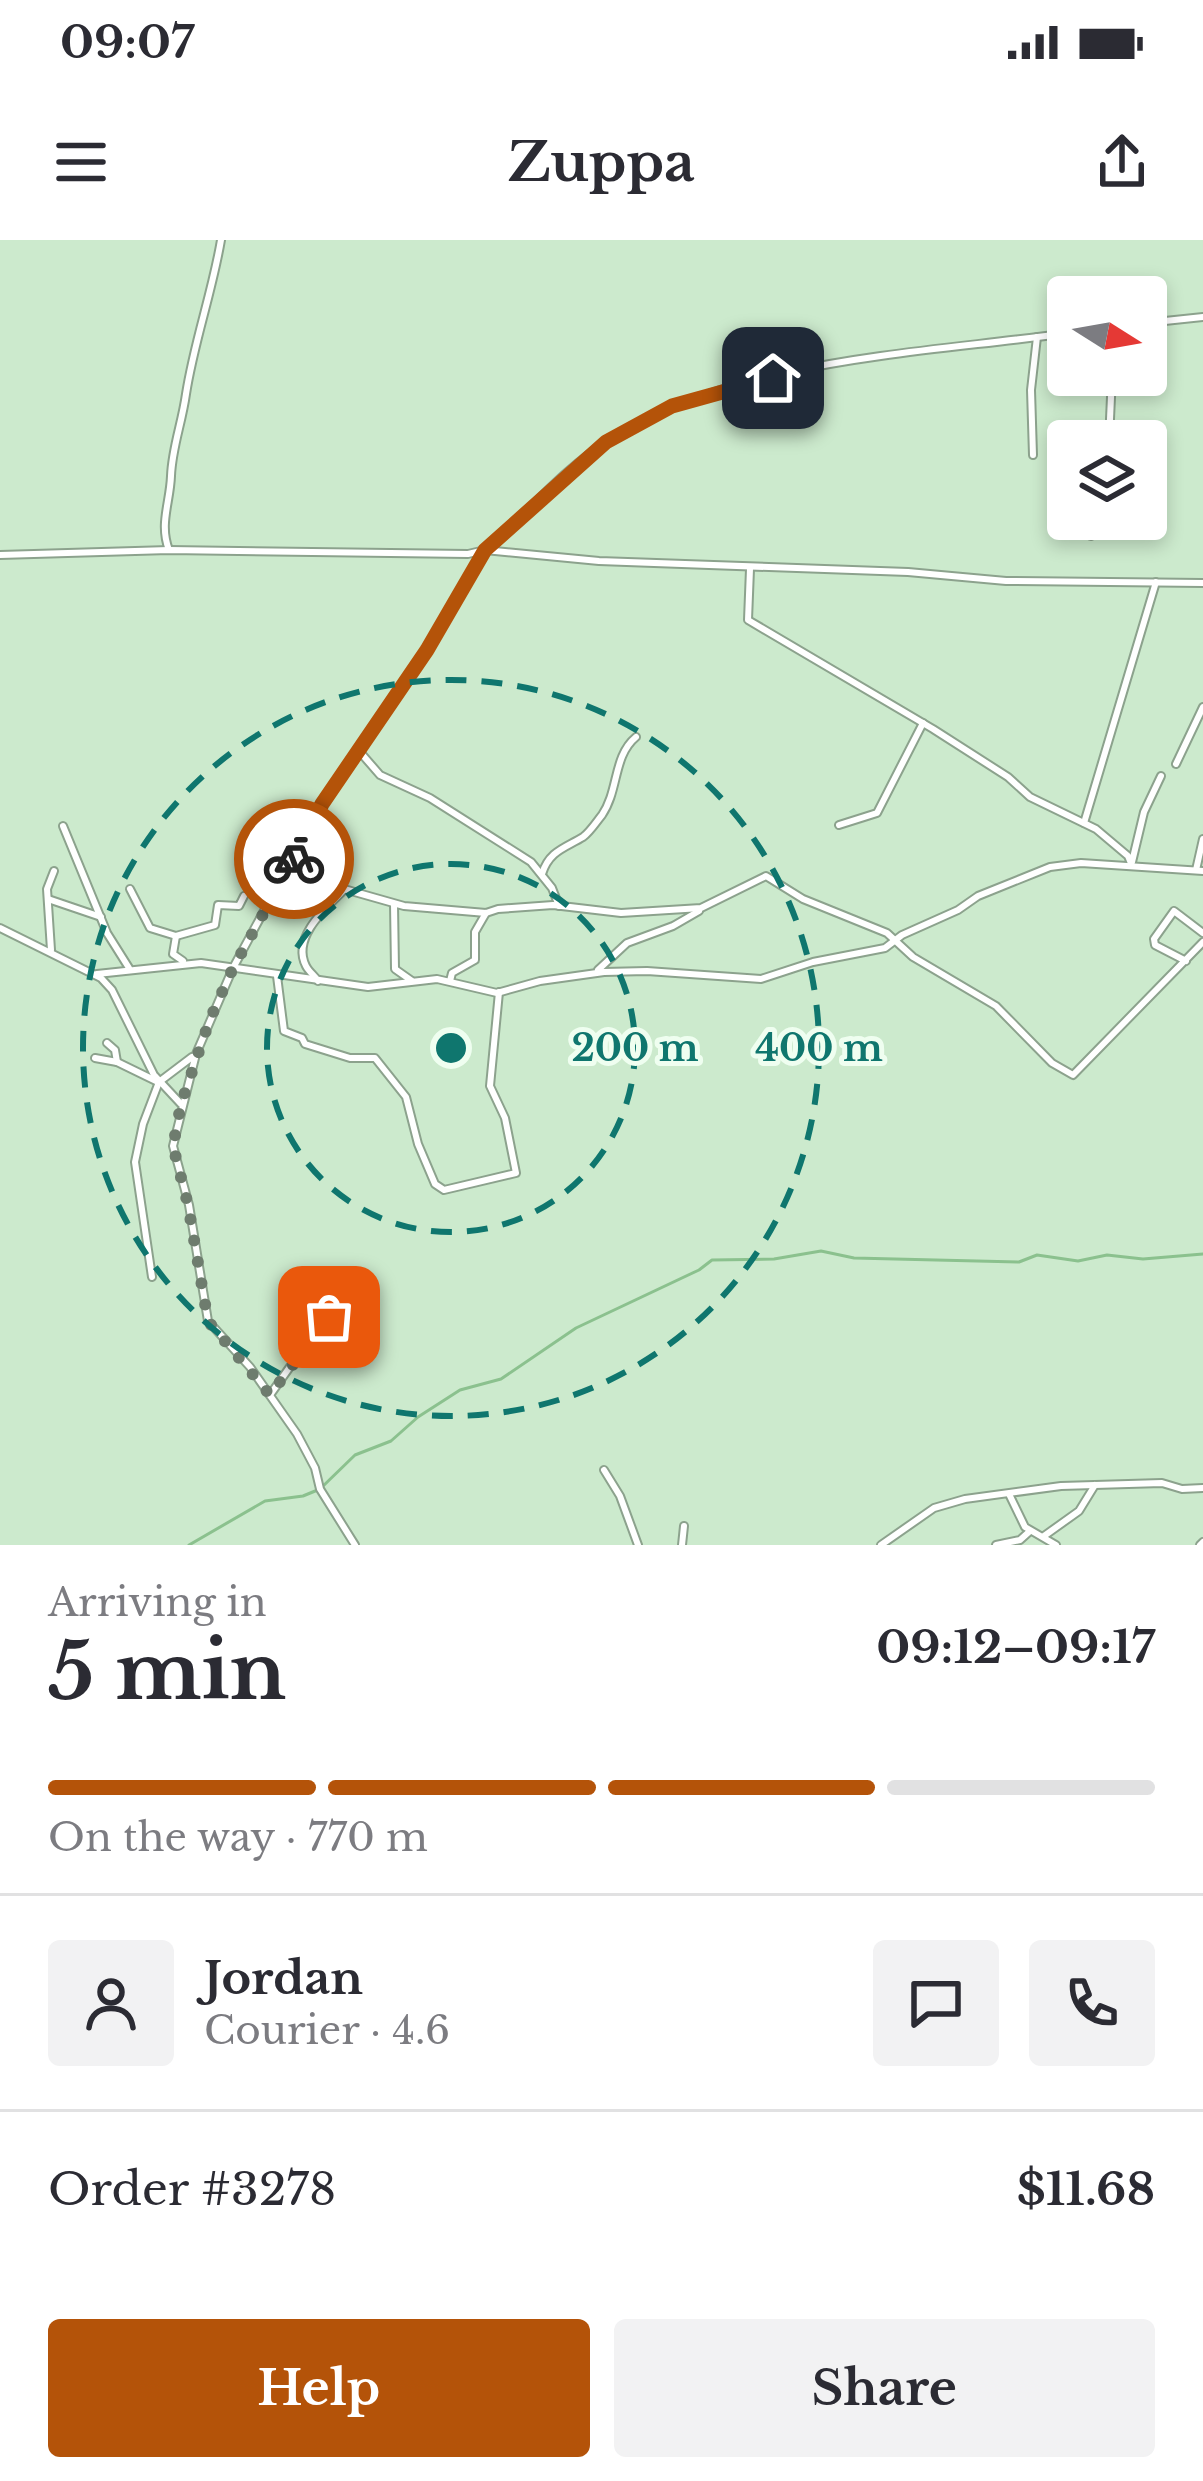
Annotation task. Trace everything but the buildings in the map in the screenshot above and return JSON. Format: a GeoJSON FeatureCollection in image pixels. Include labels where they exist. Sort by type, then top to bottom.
{"type":"FeatureCollection","features":[{"type":"Feature","properties":{"kind":"street"},"geometry":{"type":"LineString","coordinates":[[169,550],[164,526],[170,463],[220,240]]}},
{"type":"Feature","properties":{"kind":"street"},"geometry":{"type":"LineString","coordinates":[[1167,321],[1203,317]]}},
{"type":"Feature","properties":{"kind":"street"},"geometry":{"type":"LineString","coordinates":[[355,1545],[322,1493],[297,1434],[205,1313],[188,1205],[173,1146],[196,1054],[233,968],[322,804],[464,591],[485,550],[606,442],[683,401],[742,384],[837,365],[1047,336]]}},
{"type":"Feature","properties":{"kind":"street"},"geometry":{"type":"LineString","coordinates":[[1033,455],[1030,407],[1037,338]]}},
{"type":"Feature","properties":{"kind":"street"},"geometry":{"type":"LineString","coordinates":[[0,555],[169,550],[447,554],[485,550],[599,561],[908,572],[1006,581],[1203,583]]}},
{"type":"Feature","properties":{"kind":"street"},"geometry":{"type":"LineString","coordinates":[[750,568],[748,620],[922,723],[1008,777],[1030,797],[1110,840],[1132,864]]}},
{"type":"Feature","properties":{"kind":"street"},"geometry":{"type":"LineString","coordinates":[[1084,824],[1156,582]]}},
{"type":"Feature","properties":{"kind":"street"},"geometry":{"type":"LineString","coordinates":[[1176,764],[1202,713]]}},
{"type":"Feature","properties":{"kind":"street"},"geometry":{"type":"LineString","coordinates":[[839,825],[877,813],[922,723]]}},
{"type":"Feature","properties":{"kind":"street"},"geometry":{"type":"LineString","coordinates":[[542,874],[547,860],[582,837],[606,808],[622,752],[636,737]]}},
{"type":"Feature","properties":{"kind":"street"},"geometry":{"type":"LineString","coordinates":[[360,752],[380,775],[430,798],[531,862],[559,906]]}},
{"type":"Feature","properties":{"kind":"street"},"geometry":{"type":"LineString","coordinates":[[1132,864],[1144,812],[1162,776]]}},
{"type":"Feature","properties":{"kind":"street"},"geometry":{"type":"LineString","coordinates":[[63,826],[125,969]]}},
{"type":"Feature","properties":{"kind":"street"},"geometry":{"type":"LineString","coordinates":[[97,974],[186,963],[368,987],[450,981],[483,992],[596,972],[647,970],[761,979],[813,962],[880,950],[1034,872],[1065,863],[1200,871],[1203,838]]}},
{"type":"Feature","properties":{"kind":"street"},"geometry":{"type":"LineString","coordinates":[[294,858],[344,890],[394,904],[486,914],[498,909],[559,906],[621,913],[707,906]]}},
{"type":"Feature","properties":{"kind":"street"},"geometry":{"type":"LineString","coordinates":[[51,951],[48,883],[54,871]]}},
{"type":"Feature","properties":{"kind":"street"},"geometry":{"type":"LineString","coordinates":[[596,972],[626,944],[673,926],[766,876],[803,898],[887,932],[913,958],[996,1006],[1052,1063],[1073,1075],[1186,961],[1203,938],[1174,911],[1155,944],[1186,961]]}},
{"type":"Feature","properties":{"kind":"street"},"geometry":{"type":"LineString","coordinates":[[130,890],[149,928],[176,936],[215,926],[218,904],[239,906],[244,896]]}},
{"type":"Feature","properties":{"kind":"street"},"geometry":{"type":"LineString","coordinates":[[318,981],[305,964],[305,942],[317,916],[344,890]]}},
{"type":"Feature","properties":{"kind":"street"},"geometry":{"type":"LineString","coordinates":[[48,899],[102,917]]}},
{"type":"Feature","properties":{"kind":"street"},"geometry":{"type":"LineString","coordinates":[[394,904],[395,970],[415,982]]}},
{"type":"Feature","properties":{"kind":"street"},"geometry":{"type":"LineString","coordinates":[[450,981],[452,973],[475,960],[475,932],[486,914]]}},
{"type":"Feature","properties":{"kind":"street"},"geometry":{"type":"LineString","coordinates":[[0,928],[97,974],[112,990],[159,1082],[181,1104]]}},
{"type":"Feature","properties":{"kind":"street"},"geometry":{"type":"LineString","coordinates":[[176,936],[173,954],[186,963]]}},
{"type":"Feature","properties":{"kind":"street"},"geometry":{"type":"LineString","coordinates":[[112,990],[125,969]]}},
{"type":"Feature","properties":{"kind":"street"},"geometry":{"type":"LineString","coordinates":[[277,976],[284,1031],[305,1044],[350,1058],[375,1058],[406,1096],[409,1122],[435,1184],[444,1190],[516,1173],[506,1118],[490,1086],[499,992]]}},
{"type":"Feature","properties":{"kind":"street"},"geometry":{"type":"LineString","coordinates":[[107,1043],[117,1061]]}},
{"type":"Feature","properties":{"kind":"street"},"geometry":{"type":"LineString","coordinates":[[152,1277],[134,1171],[143,1124],[159,1082],[196,1054]]}},
{"type":"Feature","properties":{"kind":"street"},"geometry":{"type":"LineString","coordinates":[[95,1058],[117,1061],[159,1082]]}},
{"type":"Feature","properties":{"kind":"street"},"geometry":{"type":"LineString","coordinates":[[270,1395],[348,1285]]}},
{"type":"Feature","properties":{"kind":"street"},"geometry":{"type":"LineString","coordinates":[[604,1470],[620,1496],[638,1545]]}},
{"type":"Feature","properties":{"kind":"street"},"geometry":{"type":"LineString","coordinates":[[881,1545],[898,1529],[938,1506],[1095,1485],[1162,1483],[1181,1489],[1203,1488]]}},
{"type":"Feature","properties":{"kind":"street"},"geometry":{"type":"LineString","coordinates":[[1044,1536],[1079,1511],[1095,1485]]}},
{"type":"Feature","properties":{"kind":"street"},"geometry":{"type":"LineString","coordinates":[[1009,1494],[1020,1522],[1056,1545]]}},
{"type":"Feature","properties":{"kind":"street"},"geometry":{"type":"LineString","coordinates":[[682,1545],[684,1526]]}},
{"type":"Feature","properties":{"kind":"street"},"geometry":{"type":"LineString","coordinates":[[996,1545],[1019,1542],[1030,1531]]}},
{"type":"Feature","properties":{"kind":"shaded area"},"geometry":{"type":"Polygon","coordinates":[[[0,240],[1203,240],[1203,1545],[0,1545],[0,240]]]}},
{"type":"Feature","properties":{"kind":"waterway"},"geometry":{"type":"LineString","coordinates":[[189,1545],[265,1501],[320,1489],[355,1455],[391,1441],[460,1390],[501,1379],[576,1328],[712,1260],[774,1259],[821,1251],[854,1258],[1019,1262],[1037,1255],[1078,1261],[1107,1255],[1143,1259],[1203,1254]]}},
{"type":"Feature","properties":{"kind":"way so far"},"geometry":{"type":"LineString","coordinates":[[294,859],[210,1019],[181,1104],[173,1146],[184,1182],[208,1321],[270,1395],[329,1317]]}},
{"type":"Feature","properties":{"kind":"route"},"geometry":{"type":"LineString","coordinates":[[294,859],[322,804],[427,650],[485,550],[606,442],[695,397],[773,378]]}}]}
